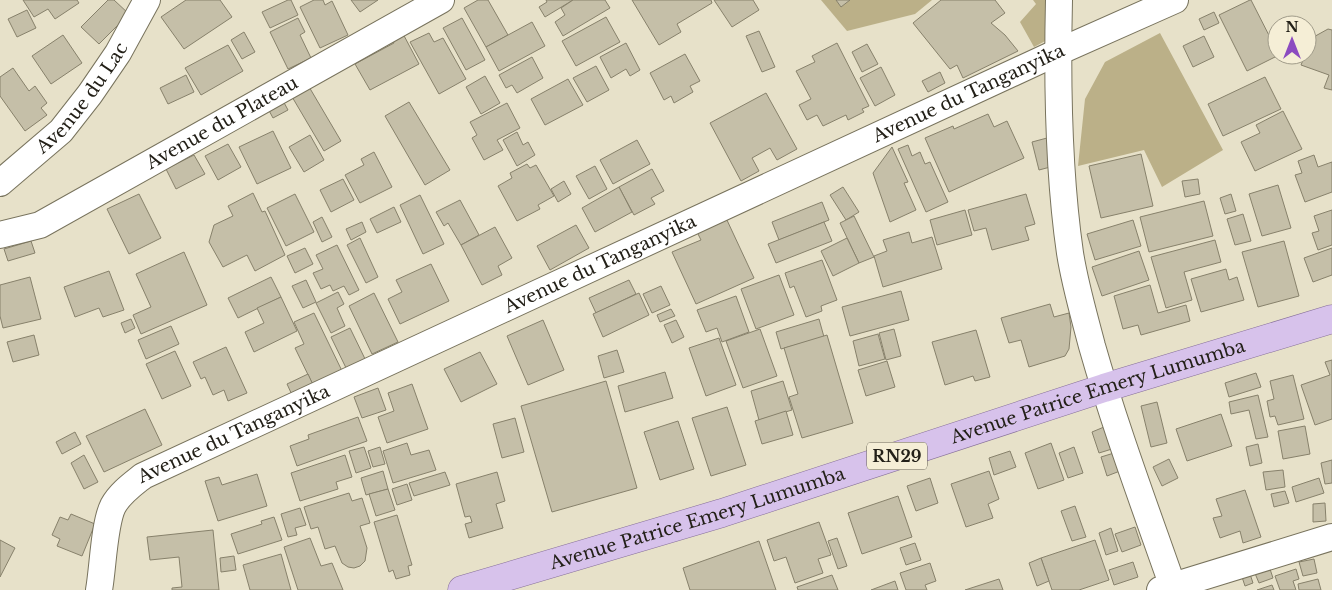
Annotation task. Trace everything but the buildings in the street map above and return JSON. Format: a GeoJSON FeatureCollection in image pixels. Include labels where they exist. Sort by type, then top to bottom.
{"type":"FeatureCollection","features":[{"type":"Feature","properties":{"kind":"main road","name":"Avenue Patrice Emery Lumumba"},"geometry":{"type":"LineString","coordinates":[[462,590],[722,513],[1104,388],[1332,319]]}},
{"type":"Feature","properties":{"kind":"street","name":"Avenue du Lac"},"geometry":{"type":"LineString","coordinates":[[0,183],[67,124],[118,53],[147,0]]}},
{"type":"Feature","properties":{"kind":"street","name":"Avenue du Plateau"},"geometry":{"type":"LineString","coordinates":[[0,235],[40,225],[441,0]]}},
{"type":"Feature","properties":{"kind":"street"},"geometry":{"type":"LineString","coordinates":[[1059,0],[1060,163],[1070,254],[1080,303],[1104,388],[1166,588],[1332,537]]}},
{"type":"Feature","properties":{"kind":"street","name":"Avenue du Tanganyika"},"geometry":{"type":"LineString","coordinates":[[99,590],[109,517],[114,505],[123,493],[144,476],[1058,52],[1175,0]]}},
{"type":"Feature","properties":{"kind":"shaded area"},"geometry":{"type":"Polygon","coordinates":[[[821,0],[932,0],[915,14],[847,31],[821,0]]]}},
{"type":"Feature","properties":{"kind":"shaded area"},"geometry":{"type":"Polygon","coordinates":[[[1033,0],[1049,0],[1049,39],[1034,47],[1020,22],[1036,4],[1033,0]]]}},
{"type":"Feature","properties":{"kind":"shaded area"},"geometry":{"type":"Polygon","coordinates":[[[1160,33],[1223,150],[1162,187],[1144,150],[1078,166],[1085,99],[1105,62],[1160,33]]]}}]}
